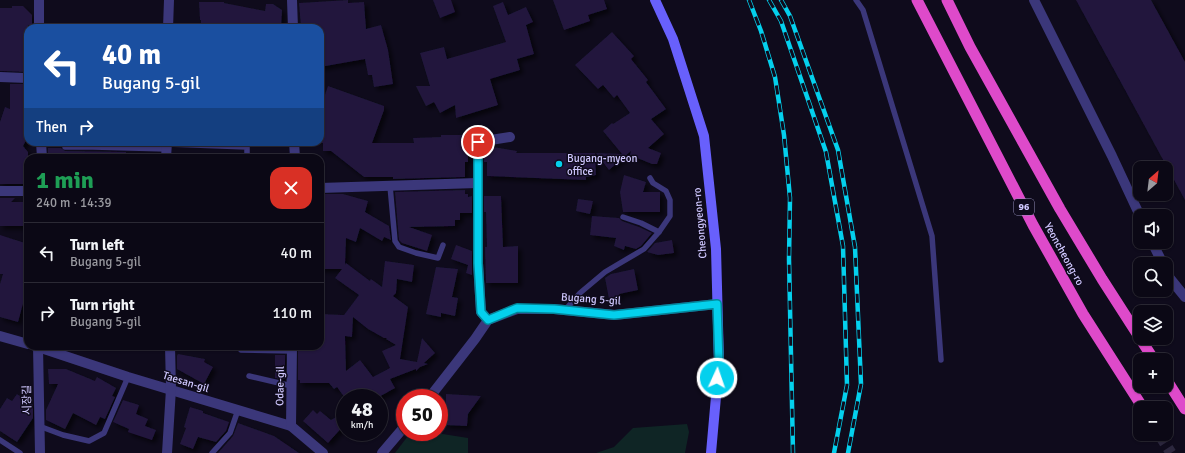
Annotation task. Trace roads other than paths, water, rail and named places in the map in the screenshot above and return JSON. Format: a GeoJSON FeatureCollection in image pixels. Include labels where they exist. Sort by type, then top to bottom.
{"type":"FeatureCollection","features":[{"type":"Feature","properties":{"kind":"highway","name":"Yeoncheong-ro"},"geometry":{"type":"LineString","coordinates":[[916,0],[1033,225],[1083,314],[1139,401]]}},
{"type":"Feature","properties":{"kind":"highway","name":"Yeoncheong-ro"},"geometry":{"type":"LineString","coordinates":[[947,0],[970,47],[1060,209],[1102,279],[1150,353]]}},
{"type":"Feature","properties":{"kind":"highway"},"geometry":{"type":"LineString","coordinates":[[1173,390],[1185,409]]}},
{"type":"Feature","properties":{"kind":"main road","name":"Cheongyeon-ro"},"geometry":{"type":"LineString","coordinates":[[655,0],[674,39],[704,136],[716,249],[719,363],[711,453]]}},
{"type":"Feature","properties":{"kind":"street"},"geometry":{"type":"LineString","coordinates":[[39,0],[39,24]]}},
{"type":"Feature","properties":{"kind":"street"},"geometry":{"type":"LineString","coordinates":[[168,24],[169,0]]}},
{"type":"Feature","properties":{"kind":"street"},"geometry":{"type":"LineString","coordinates":[[292,0],[293,24]]}},
{"type":"Feature","properties":{"kind":"street"},"geometry":{"type":"LineString","coordinates":[[1034,0],[1137,209]]}},
{"type":"Feature","properties":{"kind":"street"},"geometry":{"type":"LineString","coordinates":[[0,77],[24,78]]}},
{"type":"Feature","properties":{"kind":"street"},"geometry":{"type":"LineString","coordinates":[[436,389],[488,320],[481,312],[478,263],[478,142],[510,137]]}},
{"type":"Feature","properties":{"kind":"street"},"geometry":{"type":"LineString","coordinates":[[324,188],[477,183]]}},
{"type":"Feature","properties":{"kind":"street"},"geometry":{"type":"LineString","coordinates":[[0,191],[24,190]]}},
{"type":"Feature","properties":{"kind":"street"},"geometry":{"type":"LineString","coordinates":[[1173,282],[1185,297]]}},
{"type":"Feature","properties":{"kind":"street","name":"Bugang 5-gil"},"geometry":{"type":"LineString","coordinates":[[488,320],[517,308],[554,309],[614,315],[717,304]]}},
{"type":"Feature","properties":{"kind":"street"},"geometry":{"type":"LineString","coordinates":[[0,336],[24,343]]}},
{"type":"Feature","properties":{"kind":"street","name":"시장길"},"geometry":{"type":"LineString","coordinates":[[37,350],[40,453]]}},
{"type":"Feature","properties":{"kind":"street","name":"Taesan-gil"},"geometry":{"type":"LineString","coordinates":[[49,350],[128,377],[291,426],[323,453]]}},
{"type":"Feature","properties":{"kind":"street"},"geometry":{"type":"LineString","coordinates":[[167,453],[170,350]]}},
{"type":"Feature","properties":{"kind":"street","name":"Odae-gil"},"geometry":{"type":"LineString","coordinates":[[291,426],[292,350]]}},
{"type":"Feature","properties":{"kind":"street"},"geometry":{"type":"LineString","coordinates":[[382,453],[396,437]]}},
{"type":"Feature","properties":{"kind":"lane"},"geometry":{"type":"LineString","coordinates":[[856,0],[863,10],[932,236],[941,360]]}},
{"type":"Feature","properties":{"kind":"lane"},"geometry":{"type":"LineString","coordinates":[[66,146],[167,148],[220,146]]}},
{"type":"Feature","properties":{"kind":"lane"},"geometry":{"type":"LineString","coordinates":[[565,310],[580,293],[605,272],[644,249],[659,232],[670,216],[670,200],[666,191],[653,183],[650,178]]}},
{"type":"Feature","properties":{"kind":"lane"},"geometry":{"type":"LineString","coordinates":[[390,186],[395,241],[399,247],[438,258],[443,245]]}},
{"type":"Feature","properties":{"kind":"lane"},"geometry":{"type":"LineString","coordinates":[[623,217],[641,223],[659,232]]}},
{"type":"Feature","properties":{"kind":"lane"},"geometry":{"type":"LineString","coordinates":[[249,376],[292,386]]}},
{"type":"Feature","properties":{"kind":"lane"},"geometry":{"type":"LineString","coordinates":[[39,426],[63,435],[89,441],[104,433],[128,377]]}},
{"type":"Feature","properties":{"kind":"lane"},"geometry":{"type":"LineString","coordinates":[[212,453],[230,433],[238,410]]}},
{"type":"Feature","properties":{"kind":"lane"},"geometry":{"type":"LineString","coordinates":[[0,440],[20,453]]}},
{"type":"Feature","properties":{"kind":"tunnel"},"geometry":{"type":"LineString","coordinates":[[1163,441],[1171,453]]}},
{"type":"Feature","properties":{"kind":"railway"},"geometry":{"type":"LineString","coordinates":[[749,0],[761,31],[775,77],[784,135],[790,198],[789,259],[793,453]]}},
{"type":"Feature","properties":{"kind":"railway"},"geometry":{"type":"LineString","coordinates":[[769,0],[781,21],[826,152],[843,246],[847,385],[834,453]]}},
{"type":"Feature","properties":{"kind":"railway"},"geometry":{"type":"LineString","coordinates":[[781,0],[790,16],[838,150],[855,247],[861,384],[848,453]]}},
{"type":"Feature","properties":{"kind":"place","name":"Bugang-myeon office"},"geometry":{"type":"Point","coordinates":[559,164]}}]}
